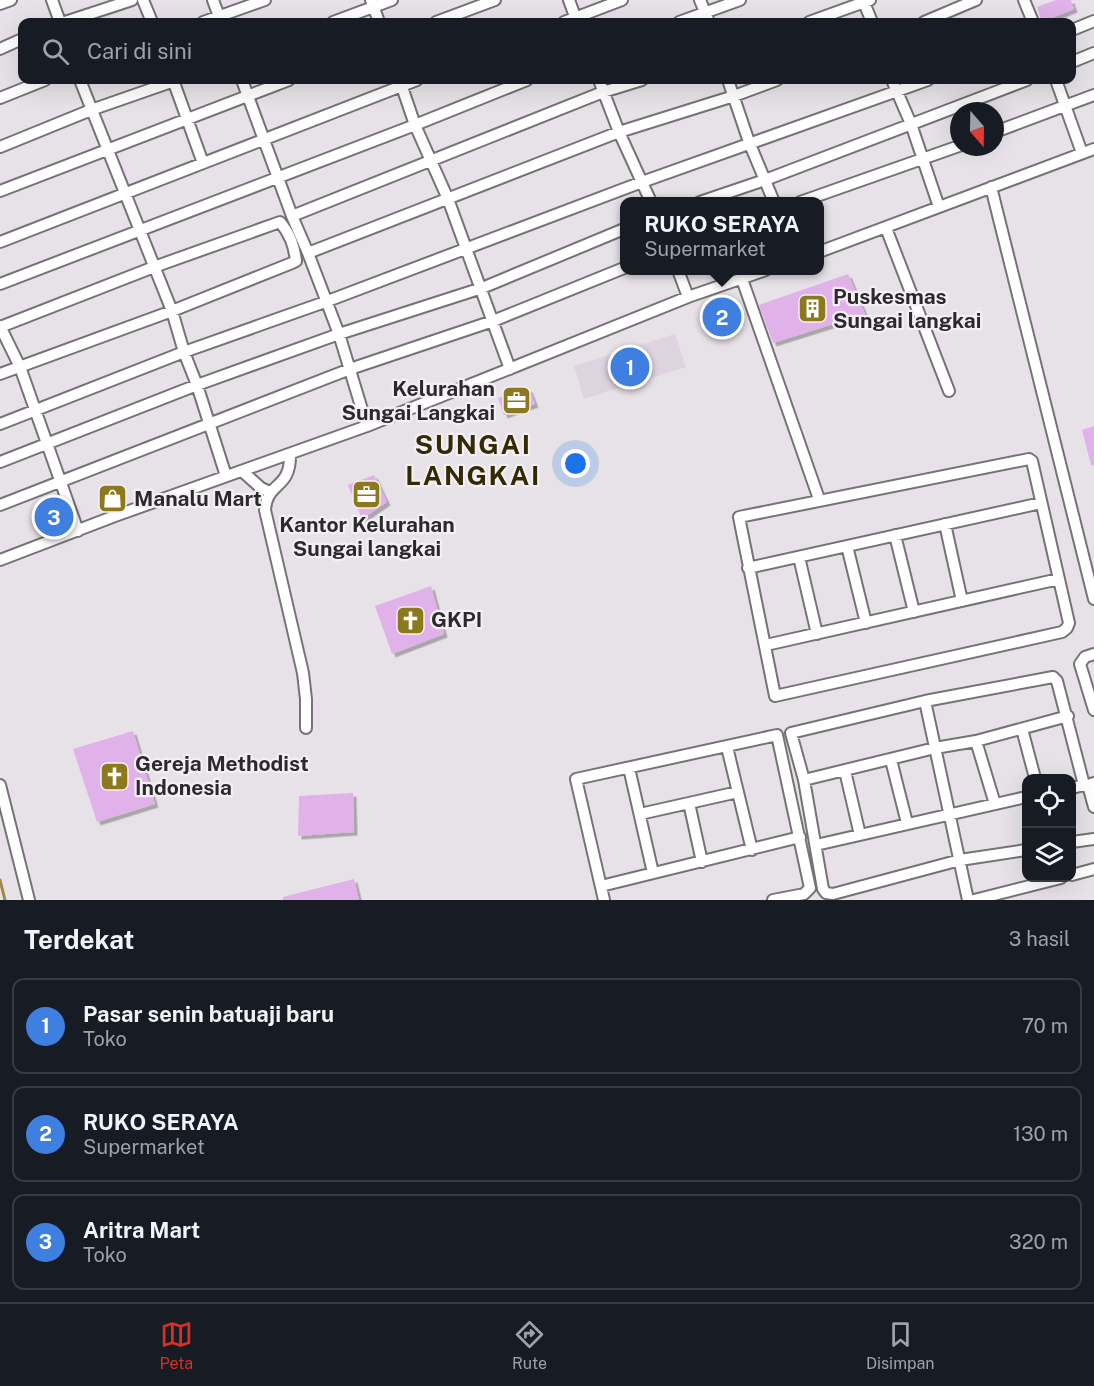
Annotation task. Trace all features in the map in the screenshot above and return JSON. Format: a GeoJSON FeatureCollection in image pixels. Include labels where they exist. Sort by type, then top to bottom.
{"type":"FeatureCollection","features":[{"type":"Feature","properties":{"kind":"street"},"geometry":{"type":"LineString","coordinates":[[0,4],[10,0]]}},
{"type":"Feature","properties":{"kind":"street"},"geometry":{"type":"LineString","coordinates":[[52,0],[59,18]]}},
{"type":"Feature","properties":{"kind":"street"},"geometry":{"type":"LineString","coordinates":[[77,18],[132,0]]}},
{"type":"Feature","properties":{"kind":"street"},"geometry":{"type":"LineString","coordinates":[[143,0],[150,18]]}},
{"type":"Feature","properties":{"kind":"street"},"geometry":{"type":"LineString","coordinates":[[213,0],[219,18]]}},
{"type":"Feature","properties":{"kind":"street"},"geometry":{"type":"LineString","coordinates":[[224,18],[265,0]]}},
{"type":"Feature","properties":{"kind":"street"},"geometry":{"type":"LineString","coordinates":[[342,18],[372,4],[392,0]]}},
{"type":"Feature","properties":{"kind":"street"},"geometry":{"type":"LineString","coordinates":[[447,18],[495,0]]}},
{"type":"Feature","properties":{"kind":"street"},"geometry":{"type":"LineString","coordinates":[[569,0],[576,18]]}},
{"type":"Feature","properties":{"kind":"street"},"geometry":{"type":"LineString","coordinates":[[582,18],[622,0]]}},
{"type":"Feature","properties":{"kind":"street"},"geometry":{"type":"LineString","coordinates":[[700,0],[708,18],[740,0]]}},
{"type":"Feature","properties":{"kind":"street"},"geometry":{"type":"LineString","coordinates":[[933,18],[976,0]]}},
{"type":"Feature","properties":{"kind":"street"},"geometry":{"type":"LineString","coordinates":[[1024,0],[1031,18]]}},
{"type":"Feature","properties":{"kind":"street"},"geometry":{"type":"LineString","coordinates":[[821,18],[866,1],[871,18]]}},
{"type":"Feature","properties":{"kind":"street"},"geometry":{"type":"LineString","coordinates":[[372,4],[377,18]]}},
{"type":"Feature","properties":{"kind":"street"},"geometry":{"type":"LineString","coordinates":[[1076,28],[1094,21]]}},
{"type":"Feature","properties":{"kind":"street"},"geometry":{"type":"LineString","coordinates":[[0,48],[18,41]]}},
{"type":"Feature","properties":{"kind":"street"},"geometry":{"type":"LineString","coordinates":[[1076,60],[1094,53]]}},
{"type":"Feature","properties":{"kind":"street"},"geometry":{"type":"LineString","coordinates":[[0,98],[35,84]]}},
{"type":"Feature","properties":{"kind":"street"},"geometry":{"type":"LineString","coordinates":[[81,84],[172,311],[226,476]]}},
{"type":"Feature","properties":{"kind":"street"},"geometry":{"type":"LineString","coordinates":[[0,147],[91,110],[164,84]]}},
{"type":"Feature","properties":{"kind":"street"},"geometry":{"type":"LineString","coordinates":[[176,84],[186,119],[203,163]]}},
{"type":"Feature","properties":{"kind":"street"},"geometry":{"type":"LineString","coordinates":[[243,84],[339,334],[367,426]]}},
{"type":"Feature","properties":{"kind":"street"},"geometry":{"type":"LineString","coordinates":[[0,191],[278,84]]}},
{"type":"Feature","properties":{"kind":"street"},"geometry":{"type":"LineString","coordinates":[[0,242],[398,84]]}},
{"type":"Feature","properties":{"kind":"street"},"geometry":{"type":"LineString","coordinates":[[400,84],[415,125],[448,199],[510,369]]}},
{"type":"Feature","properties":{"kind":"street"},"geometry":{"type":"LineString","coordinates":[[0,284],[517,84]]}},
{"type":"Feature","properties":{"kind":"street"},"geometry":{"type":"LineString","coordinates":[[600,84],[649,197]]}},
{"type":"Feature","properties":{"kind":"street"},"geometry":{"type":"LineString","coordinates":[[292,216],[603,92],[629,84]]}},
{"type":"Feature","properties":{"kind":"street"},"geometry":{"type":"LineString","coordinates":[[730,84],[749,142],[772,197]]}},
{"type":"Feature","properties":{"kind":"street"},"geometry":{"type":"LineString","coordinates":[[308,253],[620,132],[766,84]]}},
{"type":"Feature","properties":{"kind":"street"},"geometry":{"type":"LineString","coordinates":[[712,197],[765,180],[1016,84]]}},
{"type":"Feature","properties":{"kind":"street"},"geometry":{"type":"LineString","coordinates":[[1057,84],[1082,153]]}},
{"type":"Feature","properties":{"kind":"street"},"geometry":{"type":"LineString","coordinates":[[0,424],[184,352],[325,302],[894,85],[939,207]]}},
{"type":"Feature","properties":{"kind":"street"},"geometry":{"type":"LineString","coordinates":[[1004,129],[1094,95]]}},
{"type":"Feature","properties":{"kind":"street"},"geometry":{"type":"LineString","coordinates":[[824,250],[1094,148]]}},
{"type":"Feature","properties":{"kind":"street"},"geometry":{"type":"LineString","coordinates":[[812,197],[950,149]]}},
{"type":"Feature","properties":{"kind":"street"},"geometry":{"type":"LineString","coordinates":[[991,187],[1094,599]]}},
{"type":"Feature","properties":{"kind":"street"},"geometry":{"type":"LineString","coordinates":[[0,374],[20,367],[172,311],[292,263],[296,261],[294,247],[287,231],[280,222],[154,267],[0,327],[20,367],[78,531]]}},
{"type":"Feature","properties":{"kind":"street"},"geometry":{"type":"LineString","coordinates":[[886,228],[949,391]]}},
{"type":"Feature","properties":{"kind":"street"},"geometry":{"type":"LineString","coordinates":[[0,462],[197,385],[339,334],[482,288],[620,231]]}},
{"type":"Feature","properties":{"kind":"street"},"geometry":{"type":"LineString","coordinates":[[0,505],[350,369],[493,321],[620,270]]}},
{"type":"Feature","properties":{"kind":"street"},"geometry":{"type":"LineString","coordinates":[[680,275],[688,297]]}},
{"type":"Feature","properties":{"kind":"street"},"geometry":{"type":"LineString","coordinates":[[0,560],[367,426],[688,297],[753,275]]}},
{"type":"Feature","properties":{"kind":"street"},"geometry":{"type":"LineString","coordinates":[[742,279],[819,500]]}},
{"type":"Feature","properties":{"kind":"street"},"geometry":{"type":"LineString","coordinates":[[290,454],[288,475],[266,497],[265,510],[303,674],[306,728]]}},
{"type":"Feature","properties":{"kind":"street"},"geometry":{"type":"LineString","coordinates":[[1028,458],[1032,461],[1041,503],[1069,623],[1064,630],[775,696],[739,517],[1028,458]]}},
{"type":"Feature","properties":{"kind":"street"},"geometry":{"type":"LineString","coordinates":[[242,471],[261,488],[270,492]]}},
{"type":"Feature","properties":{"kind":"street"},"geometry":{"type":"LineString","coordinates":[[748,568],[1041,503]]}},
{"type":"Feature","properties":{"kind":"street"},"geometry":{"type":"LineString","coordinates":[[945,524],[962,601]]}},
{"type":"Feature","properties":{"kind":"street"},"geometry":{"type":"LineString","coordinates":[[895,535],[914,612]]}},
{"type":"Feature","properties":{"kind":"street"},"geometry":{"type":"LineString","coordinates":[[847,546],[866,623]]}},
{"type":"Feature","properties":{"kind":"street"},"geometry":{"type":"LineString","coordinates":[[799,556],[817,634]]}},
{"type":"Feature","properties":{"kind":"street"},"geometry":{"type":"LineString","coordinates":[[766,645],[1059,579]]}},
{"type":"Feature","properties":{"kind":"street"},"geometry":{"type":"LineString","coordinates":[[1093,704],[1080,664],[1085,657],[1094,654]]}},
{"type":"Feature","properties":{"kind":"street"},"geometry":{"type":"LineString","coordinates":[[1022,851],[960,860],[829,894],[824,889],[804,780],[791,733],[925,701],[1050,676],[1057,681],[1068,716],[1084,785],[1076,787]]}},
{"type":"Feature","properties":{"kind":"street"},"geometry":{"type":"LineString","coordinates":[[925,701],[968,900]]}},
{"type":"Feature","properties":{"kind":"street"},"geometry":{"type":"LineString","coordinates":[[804,780],[935,748],[976,741],[1068,716]]}},
{"type":"Feature","properties":{"kind":"street"},"geometry":{"type":"LineString","coordinates":[[1022,729],[1034,774]]}},
{"type":"Feature","properties":{"kind":"street"},"geometry":{"type":"LineString","coordinates":[[604,900],[576,779],[777,735],[810,888],[804,894],[773,900]]}},
{"type":"Feature","properties":{"kind":"street"},"geometry":{"type":"LineString","coordinates":[[976,741],[995,804]]}},
{"type":"Feature","properties":{"kind":"street"},"geometry":{"type":"LineString","coordinates":[[727,747],[752,850]]}},
{"type":"Feature","properties":{"kind":"street"},"geometry":{"type":"LineString","coordinates":[[891,760],[907,823]]}},
{"type":"Feature","properties":{"kind":"street"},"geometry":{"type":"LineString","coordinates":[[629,768],[653,873]]}},
{"type":"Feature","properties":{"kind":"street"},"geometry":{"type":"LineString","coordinates":[[845,771],[860,835]]}},
{"type":"Feature","properties":{"kind":"street"},"geometry":{"type":"LineString","coordinates":[[1094,783],[1088,784],[1094,807]]}},
{"type":"Feature","properties":{"kind":"street"},"geometry":{"type":"LineString","coordinates":[[0,785],[29,900]]}},
{"type":"Feature","properties":{"kind":"street"},"geometry":{"type":"LineString","coordinates":[[640,814],[738,792]]}},
{"type":"Feature","properties":{"kind":"street"},"geometry":{"type":"LineString","coordinates":[[816,845],[1022,797]]}},
{"type":"Feature","properties":{"kind":"street"},"geometry":{"type":"LineString","coordinates":[[689,803],[702,862]]}},
{"type":"Feature","properties":{"kind":"street"},"geometry":{"type":"LineString","coordinates":[[601,886],[800,837]]}},
{"type":"Feature","properties":{"kind":"street"},"geometry":{"type":"LineString","coordinates":[[1076,841],[1094,838]]}},
{"type":"Feature","properties":{"kind":"street"},"geometry":{"type":"LineString","coordinates":[[1076,874],[1094,869]]}},
{"type":"Feature","properties":{"kind":"street"},"geometry":{"type":"LineString","coordinates":[[974,900],[1045,882]]}},
{"type":"Feature","properties":{"kind":"shaded area"},"geometry":{"type":"Polygon","coordinates":[[[675,334],[686,367],[584,399],[574,366],[675,334]]]}},
{"type":"Feature","properties":{"kind":"shaded area"},"geometry":{"type":"Polygon","coordinates":[[[60,510],[66,526],[39,536],[32,524],[60,510]]]}},
{"type":"Feature","properties":{"kind":"building"},"geometry":{"type":"Polygon","coordinates":[[[1056,0],[1071,0],[1074,9],[1052,18],[1041,18],[1037,7],[1056,0]]]}},
{"type":"Feature","properties":{"kind":"building","name":"Puskesmas Sungai langkai"},"geometry":{"type":"Polygon","coordinates":[[[848,274],[865,314],[773,343],[759,305],[848,274]]]}},
{"type":"Feature","properties":{"kind":"building","name":"Kelurahan Sungai Langkai"},"geometry":{"type":"Polygon","coordinates":[[[529,389],[535,404],[504,415],[498,398],[529,389]]]}},
{"type":"Feature","properties":{"kind":"building"},"geometry":{"type":"Polygon","coordinates":[[[1094,426],[1094,465],[1091,465],[1082,430],[1094,426]]]}},
{"type":"Feature","properties":{"kind":"building","name":"Kantor Kelurahan Sungai langkai"},"geometry":{"type":"Polygon","coordinates":[[[374,475],[387,502],[362,519],[348,485],[374,475]]]}},
{"type":"Feature","properties":{"kind":"building","name":"GKPI"},"geometry":{"type":"Polygon","coordinates":[[[431,586],[444,634],[392,654],[375,606],[431,586]]]}},
{"type":"Feature","properties":{"kind":"building","name":"Gereja Methodist Indonesia"},"geometry":{"type":"Polygon","coordinates":[[[133,731],[155,804],[97,822],[73,749],[133,731]]]}},
{"type":"Feature","properties":{"kind":"building"},"geometry":{"type":"Polygon","coordinates":[[[353,793],[354,832],[298,836],[299,796],[353,793]]]}},
{"type":"Feature","properties":{"kind":"building"},"geometry":{"type":"Polygon","coordinates":[[[354,879],[359,900],[283,900],[283,897],[354,879]]]}},
{"type":"Feature","properties":{"kind":"waterway"},"geometry":{"type":"LineString","coordinates":[[0,880],[5,900]]}},
{"type":"Feature","properties":{"kind":"place","name":"Puskesmas Sungai langkai"},"geometry":{"type":"Point","coordinates":[812,309]}},
{"type":"Feature","properties":{"kind":"place","name":"RUKO SERAYA"},"geometry":{"type":"Point","coordinates":[722,317]}},
{"type":"Feature","properties":{"kind":"place","name":"Pasar senin batuaji baru"},"geometry":{"type":"Point","coordinates":[630,367]}},
{"type":"Feature","properties":{"kind":"place","name":"Kelurahan Sungai Langkai"},"geometry":{"type":"Point","coordinates":[516,401]}},
{"type":"Feature","properties":{"kind":"place","name":"Kantor Kelurahan Sungai langkai"},"geometry":{"type":"Point","coordinates":[367,494]}},
{"type":"Feature","properties":{"kind":"place","name":"Manalu Mart"},"geometry":{"type":"Point","coordinates":[113,499]}},
{"type":"Feature","properties":{"kind":"place","name":"Aritra Mart"},"geometry":{"type":"Point","coordinates":[54,517]}},
{"type":"Feature","properties":{"kind":"place","name":"GKPI"},"geometry":{"type":"Point","coordinates":[410,620]}},
{"type":"Feature","properties":{"kind":"place","name":"Gereja Methodist Indonesia"},"geometry":{"type":"Point","coordinates":[114,776]}},
{"type":"Feature","properties":{"kind":"district","name":"SUNGAI LANGKAI"},"geometry":{"type":"Point","coordinates":[473,460]}}]}
